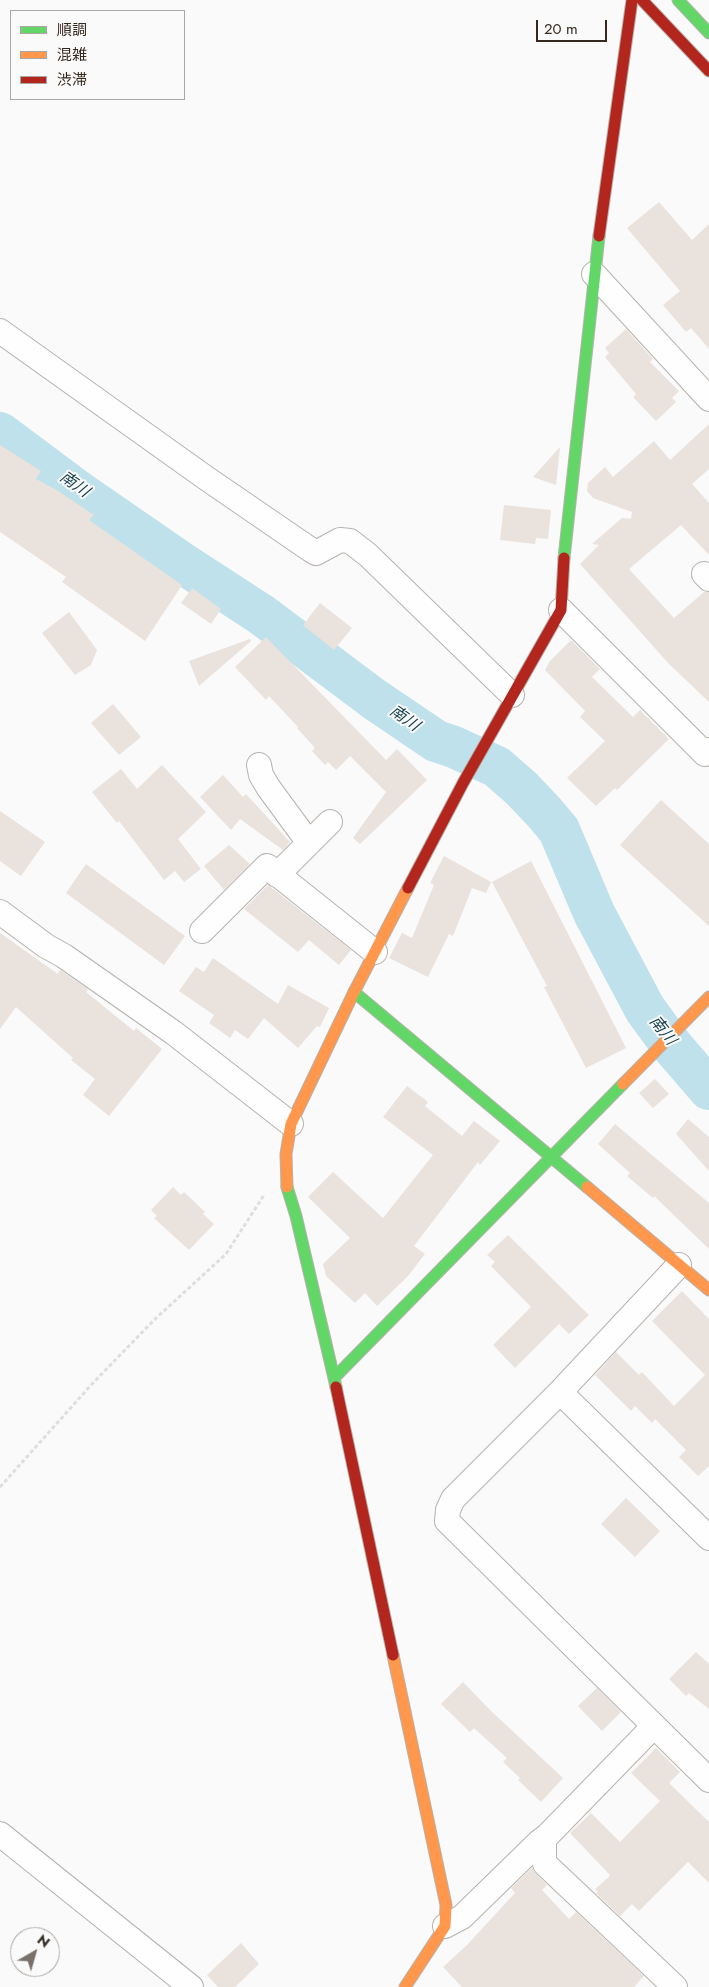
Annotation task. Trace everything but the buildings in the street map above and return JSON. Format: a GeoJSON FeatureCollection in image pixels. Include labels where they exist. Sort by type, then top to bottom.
{"type":"FeatureCollection","features":[{"type":"Feature","properties":{"kind":"street"},"geometry":{"type":"LineString","coordinates":[[445,1926],[446,1905],[334,1378],[296,1216],[287,1186],[287,1147],[290,1124],[354,992],[463,783],[561,610],[565,549],[594,274],[632,0]]}},
{"type":"Feature","properties":{"kind":"street"},"geometry":{"type":"LineString","coordinates":[[642,0],[709,71]]}},
{"type":"Feature","properties":{"kind":"street"},"geometry":{"type":"LineString","coordinates":[[678,0],[709,33]]}},
{"type":"Feature","properties":{"kind":"street"},"geometry":{"type":"LineString","coordinates":[[594,274],[709,399]]}},
{"type":"Feature","properties":{"kind":"street"},"geometry":{"type":"LineString","coordinates":[[0,330],[206,478],[316,554],[340,540],[350,541],[368,555],[507,705]]}},
{"type":"Feature","properties":{"kind":"street"},"geometry":{"type":"LineString","coordinates":[[561,610],[704,754],[709,750]]}},
{"type":"Feature","properties":{"kind":"street"},"geometry":{"type":"LineString","coordinates":[[259,765],[261,775],[268,787],[309,843]]}},
{"type":"Feature","properties":{"kind":"street"},"geometry":{"type":"LineString","coordinates":[[277,874],[330,822]]}},
{"type":"Feature","properties":{"kind":"street"},"geometry":{"type":"LineString","coordinates":[[202,931],[267,866],[376,952]]}},
{"type":"Feature","properties":{"kind":"street"},"geometry":{"type":"LineString","coordinates":[[0,912],[46,946],[64,956],[174,1033],[290,1124]]}},
{"type":"Feature","properties":{"kind":"street"},"geometry":{"type":"LineString","coordinates":[[354,992],[709,1290]]}},
{"type":"Feature","properties":{"kind":"street"},"geometry":{"type":"LineString","coordinates":[[334,1378],[709,997]]}},
{"type":"Feature","properties":{"kind":"street"},"geometry":{"type":"LineString","coordinates":[[679,1265],[560,1392],[453,1498],[448,1510],[447,1521],[653,1727],[709,1780]]}},
{"type":"Feature","properties":{"kind":"street"},"geometry":{"type":"LineString","coordinates":[[560,1392],[709,1538]]}},
{"type":"Feature","properties":{"kind":"street"},"geometry":{"type":"LineString","coordinates":[[406,1987],[445,1926],[462,1917],[547,1836],[653,1727]]}},
{"type":"Feature","properties":{"kind":"street"},"geometry":{"type":"LineString","coordinates":[[0,1834],[191,1987]]}},
{"type":"Feature","properties":{"kind":"street"},"geometry":{"type":"LineString","coordinates":[[547,1836],[544,1840],[545,1864],[673,1986]]}},
{"type":"Feature","properties":{"kind":"path"},"geometry":{"type":"LineString","coordinates":[[0,1487],[92,1384],[154,1320],[226,1254],[260,1200],[274,1183],[286,1174]]}},
{"type":"Feature","properties":{"kind":"waterway","name":"南川"},"geometry":{"type":"LineString","coordinates":[[0,433],[79,492],[262,615],[374,699],[436,741],[454,747],[497,767],[521,788],[559,830],[594,913],[645,1009],[672,1046],[709,1089]]}},
{"type":"Feature","properties":{"kind":"traffic: fast"},"geometry":{"type":"LineString","coordinates":[[678,0],[709,33]]}},
{"type":"Feature","properties":{"kind":"traffic: fast"},"geometry":{"type":"LineString","coordinates":[[564,558],[599,236]]}},
{"type":"Feature","properties":{"kind":"traffic: fast"},"geometry":{"type":"LineString","coordinates":[[354,992],[587,1187]]}},
{"type":"Feature","properties":{"kind":"traffic: fast"},"geometry":{"type":"LineString","coordinates":[[336,1387],[334,1378],[623,1084]]}},
{"type":"Feature","properties":{"kind":"traffic: fast"},"geometry":{"type":"LineString","coordinates":[[287,1187],[296,1216],[334,1378]]}},
{"type":"Feature","properties":{"kind":"traffic: slow"},"geometry":{"type":"LineString","coordinates":[[287,1187],[286,1154],[291,1124],[354,992],[408,888]]}},
{"type":"Feature","properties":{"kind":"traffic: slow"},"geometry":{"type":"LineString","coordinates":[[623,1084],[709,997]]}},
{"type":"Feature","properties":{"kind":"traffic: slow"},"geometry":{"type":"LineString","coordinates":[[587,1187],[709,1290]]}},
{"type":"Feature","properties":{"kind":"traffic: slow"},"geometry":{"type":"LineString","coordinates":[[393,1655],[446,1905],[445,1926],[405,1987]]}},
{"type":"Feature","properties":{"kind":"traffic: jam"},"geometry":{"type":"LineString","coordinates":[[599,236],[632,0]]}},
{"type":"Feature","properties":{"kind":"traffic: jam"},"geometry":{"type":"LineString","coordinates":[[642,0],[709,71]]}},
{"type":"Feature","properties":{"kind":"traffic: jam"},"geometry":{"type":"LineString","coordinates":[[408,888],[463,783],[561,610],[564,558]]}},
{"type":"Feature","properties":{"kind":"traffic: jam"},"geometry":{"type":"LineString","coordinates":[[336,1387],[393,1655]]}}]}
